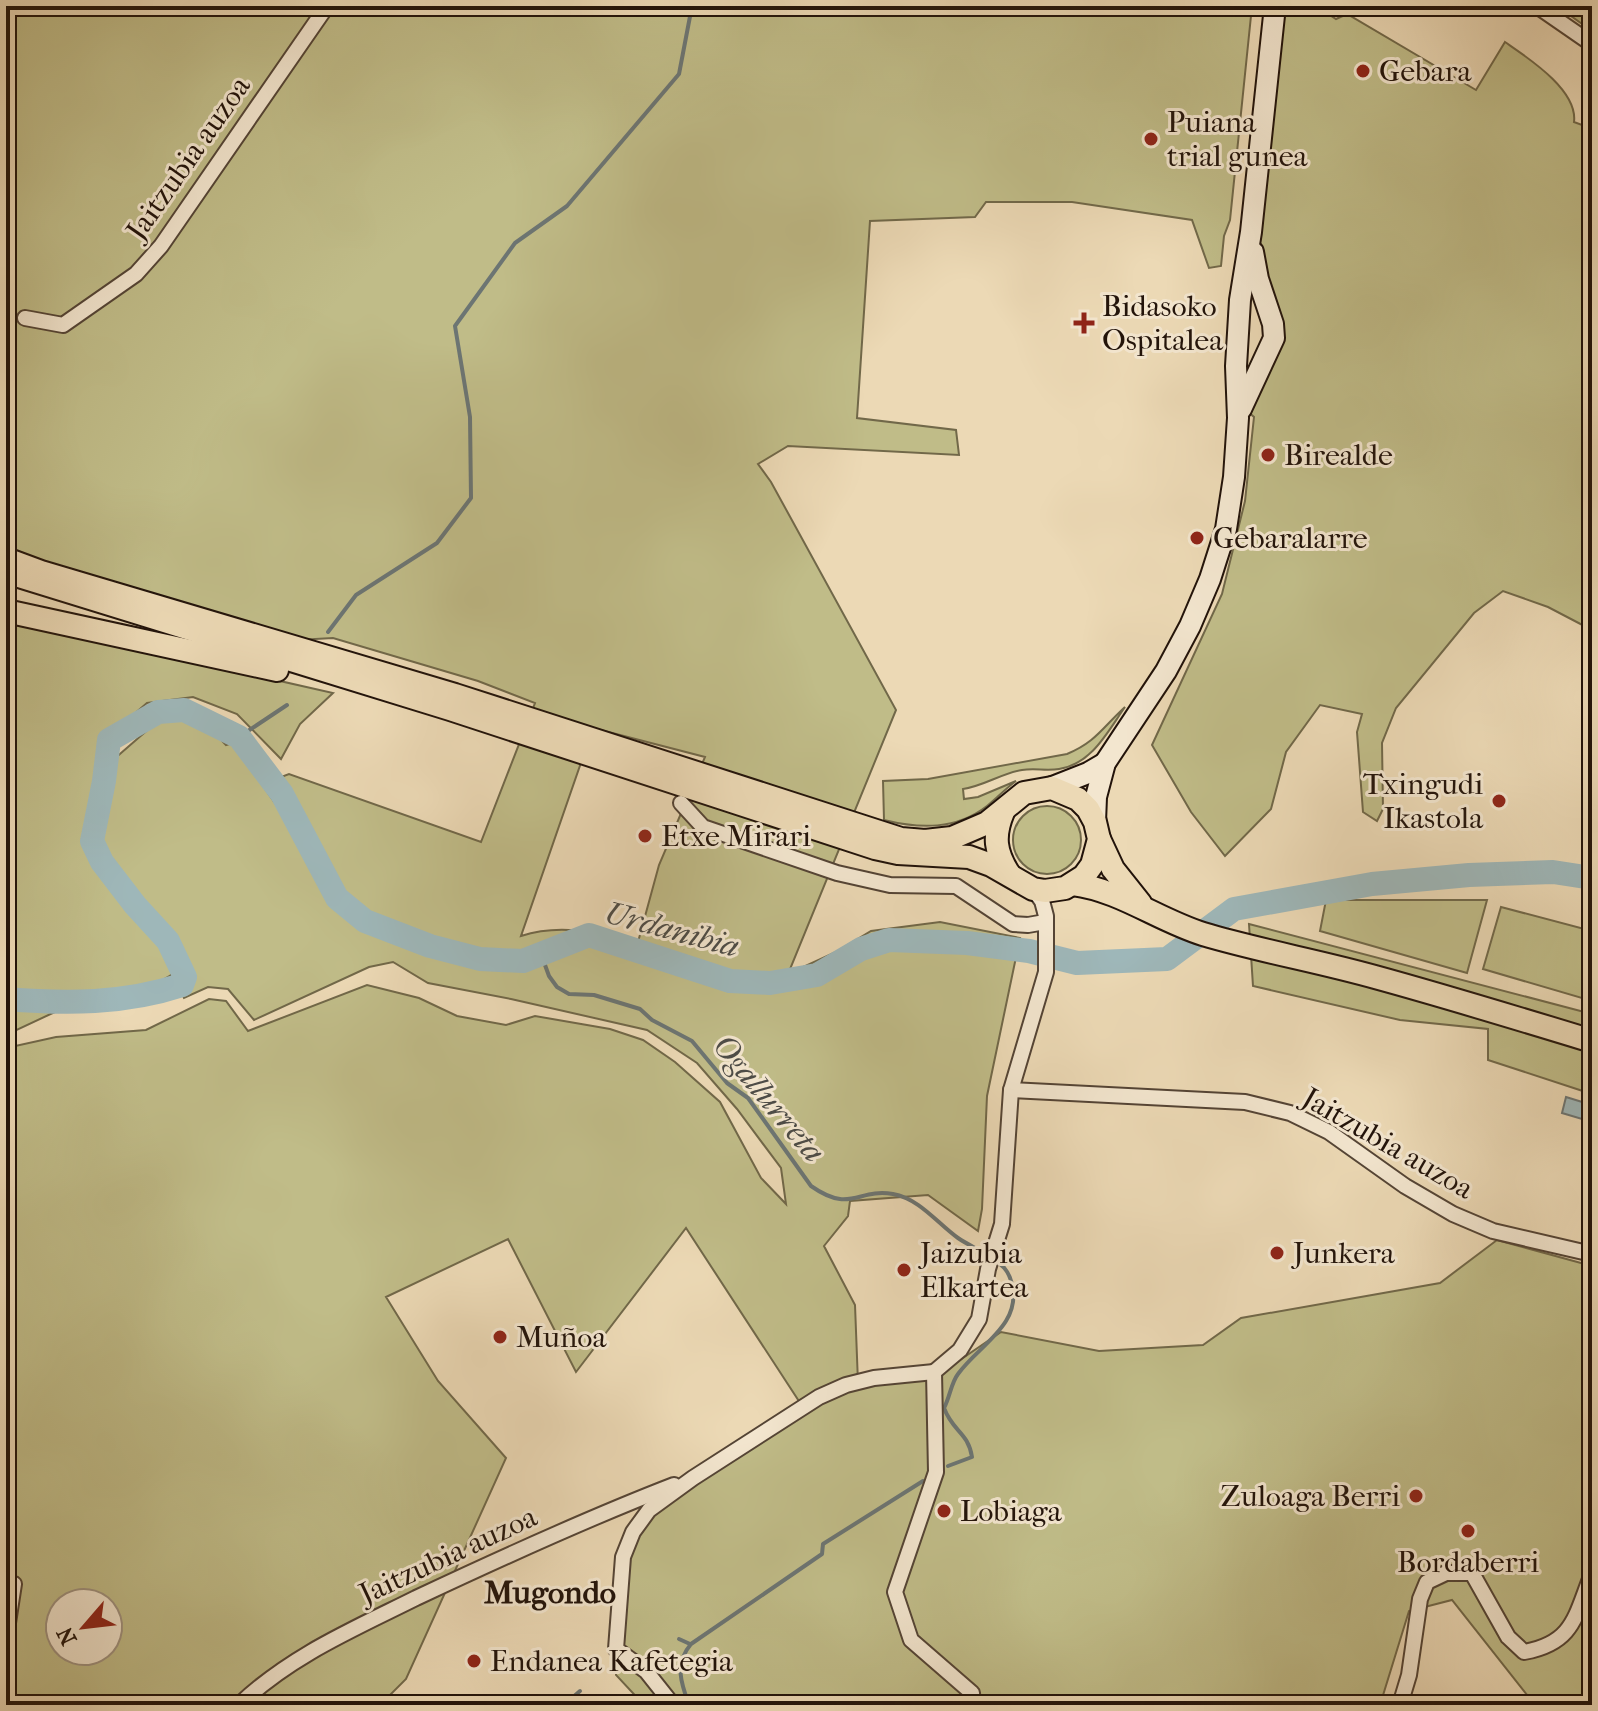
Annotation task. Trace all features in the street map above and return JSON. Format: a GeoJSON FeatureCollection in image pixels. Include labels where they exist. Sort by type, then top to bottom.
{"type":"FeatureCollection","features":[{"type":"Feature","properties":{"kind":"main road"},"geometry":{"type":"LineString","coordinates":[[6,559],[455,695],[878,834],[925,841],[952,838],[987,823],[1024,793],[1050,788],[1066,792],[1078,799],[1123,884],[1146,910]]}},
{"type":"Feature","properties":{"kind":"main road"},"geometry":{"type":"LineString","coordinates":[[6,569],[41,572]]}},
{"type":"Feature","properties":{"kind":"main road"},"geometry":{"type":"LineString","coordinates":[[6,569],[450,709],[875,848],[898,853],[969,857],[1009,874],[1033,889],[1045,891],[1069,886],[1104,890],[1179,926],[1227,941],[1372,976],[1592,1041]]}},
{"type":"Feature","properties":{"kind":"main road"},"geometry":{"type":"LineString","coordinates":[[6,611],[450,709]]}},
{"type":"Feature","properties":{"kind":"main road"},"geometry":{"type":"LineString","coordinates":[[1003,812],[997,828],[996,844],[1000,860],[1009,874]]}},
{"type":"Feature","properties":{"kind":"main road"},"geometry":{"type":"LineString","coordinates":[[1069,886],[1092,865],[1097,830]]}},
{"type":"Feature","properties":{"kind":"street","name":"Jaitzubia auzoa"},"geometry":{"type":"LineString","coordinates":[[25,318],[63,325],[136,274],[161,246],[327,6]]}},
{"type":"Feature","properties":{"kind":"street"},"geometry":{"type":"LineString","coordinates":[[1097,830],[1096,797],[1105,763],[1166,671],[1190,626],[1226,529],[1238,418],[1236,366],[1240,300],[1251,232],[1275,6]]}},
{"type":"Feature","properties":{"kind":"street"},"geometry":{"type":"LineString","coordinates":[[1537,6],[1592,44]]}},
{"type":"Feature","properties":{"kind":"street"},"geometry":{"type":"LineString","coordinates":[[1238,418],[1274,338],[1273,324],[1258,279],[1251,232]]}},
{"type":"Feature","properties":{"kind":"street"},"geometry":{"type":"LineString","coordinates":[[1240,300],[1260,307],[1273,324]]}},
{"type":"Feature","properties":{"kind":"street"},"geometry":{"type":"LineString","coordinates":[[1236,366],[1251,365],[1267,356]]}},
{"type":"Feature","properties":{"kind":"street"},"geometry":{"type":"LineString","coordinates":[[1050,788],[1105,763]]}},
{"type":"Feature","properties":{"kind":"street"},"geometry":{"type":"LineString","coordinates":[[681,803],[703,827],[837,873],[890,885],[956,886],[1013,924],[1046,924]]}},
{"type":"Feature","properties":{"kind":"street"},"geometry":{"type":"LineString","coordinates":[[1046,924],[1052,900],[1069,886]]}},
{"type":"Feature","properties":{"kind":"street"},"geometry":{"type":"LineString","coordinates":[[973,1705],[972,1693],[911,1640],[895,1592],[936,1472],[934,1372],[960,1350],[974,1331],[983,1307],[997,1245],[1003,1213],[1011,1090],[1046,972],[1046,924],[1042,901],[1033,889]]}},
{"type":"Feature","properties":{"kind":"street","name":"Jaitzubia auzoa"},"geometry":{"type":"LineString","coordinates":[[1011,1090],[1245,1102],[1290,1113],[1329,1132],[1405,1186],[1453,1214],[1493,1231],[1592,1254]]}},
{"type":"Feature","properties":{"kind":"street","name":"Jaitzubia auzoa"},"geometry":{"type":"LineString","coordinates":[[673,1705],[646,1671],[616,1649],[620,1571],[627,1544],[640,1520],[693,1478],[819,1397],[846,1385],[874,1378],[934,1372]]}},
{"type":"Feature","properties":{"kind":"street","name":"Jaitzubia auzoa"},"geometry":{"type":"LineString","coordinates":[[239,1705],[258,1686],[332,1639],[513,1552],[693,1478]]}},
{"type":"Feature","properties":{"kind":"street"},"geometry":{"type":"LineString","coordinates":[[1400,1705],[1409,1675],[1420,1599],[1427,1582],[1446,1573],[1472,1573],[1508,1637],[1524,1652],[1546,1648],[1568,1632],[1592,1574]]}},
{"type":"Feature","properties":{"kind":"street"},"geometry":{"type":"LineString","coordinates":[[6,1636],[14,1584]]}},
{"type":"Feature","properties":{"kind":"shaded area"},"geometry":{"type":"Polygon","coordinates":[[[6,6],[1252,6],[1230,220],[1224,236],[1221,266],[1209,268],[1192,220],[1072,202],[986,202],[975,217],[870,221],[857,418],[956,430],[959,455],[788,446],[758,464],[771,482],[896,710],[788,974],[836,952],[871,931],[940,922],[1020,938],[987,1096],[982,1209],[978,1231],[928,1195],[850,1201],[848,1216],[824,1246],[855,1305],[858,1383],[935,1377],[1001,1332],[1099,1351],[1203,1345],[1241,1318],[1440,1283],[1497,1240],[1592,1266],[1592,1705],[1535,1705],[1452,1600],[1409,1611],[1380,1705],[644,1705],[616,1675],[624,1572],[634,1540],[661,1509],[685,1491],[806,1412],[686,1228],[576,1372],[508,1239],[386,1297],[438,1381],[506,1458],[406,1679],[380,1705],[22,1705],[6,1689],[6,1647],[15,1593],[6,1595],[6,1048],[56,1037],[146,1030],[209,999],[226,1001],[248,1031],[367,985],[419,998],[457,1016],[506,1025],[535,1016],[610,1029],[643,1040],[675,1062],[720,1102],[761,1178],[786,1204],[781,1168],[737,1109],[697,1063],[647,1030],[428,983],[393,962],[369,967],[254,1020],[228,989],[208,987],[184,998],[182,993],[194,974],[178,943],[102,851],[100,826],[113,760],[159,720],[186,719],[212,730],[226,745],[233,743],[303,843],[324,892],[344,910],[342,891],[281,777],[289,774],[481,842],[535,703],[478,681],[333,638],[297,640],[6,551],[6,6]],[[593,728],[521,936],[565,930],[638,942],[659,865],[705,757],[593,728]]]}},
{"type":"Feature","properties":{"kind":"shaded area"},"geometry":{"type":"Polygon","coordinates":[[[1284,6],[1316,6],[1336,19],[1347,14],[1476,90],[1505,42],[1550,76],[1568,98],[1574,122],[1585,126],[1592,134],[1592,630],[1548,607],[1503,591],[1474,613],[1396,708],[1382,743],[1383,809],[1377,821],[1363,812],[1357,732],[1362,714],[1320,705],[1286,752],[1271,809],[1225,856],[1191,812],[1152,745],[1222,594],[1245,501],[1254,417],[1246,410],[1275,353],[1259,240],[1284,6]]]}},
{"type":"Feature","properties":{"kind":"shaded area"},"geometry":{"type":"Polygon","coordinates":[[[1557,6],[1592,6],[1592,31],[1557,6]]]}},
{"type":"Feature","properties":{"kind":"shaded area"},"geometry":{"type":"Polygon","coordinates":[[[6,619],[333,693],[300,724],[281,759],[237,714],[193,697],[147,703],[103,741],[85,841],[99,874],[159,943],[175,972],[159,982],[140,988],[94,994],[6,992],[6,619]]]}},
{"type":"Feature","properties":{"kind":"shaded area"},"geometry":{"type":"Polygon","coordinates":[[[1125,707],[1098,745],[1081,761],[1054,770],[1027,769],[963,789],[964,799],[978,797],[1016,781],[987,806],[963,820],[924,826],[884,820],[883,781],[928,779],[1067,754],[1092,739],[1125,707]]]}},
{"type":"Feature","properties":{"kind":"shaded area"},"geometry":{"type":"Polygon","coordinates":[[[1047,806],[1071,816],[1081,840],[1071,864],[1047,874],[1023,864],[1013,840],[1023,816],[1047,806]]]}},
{"type":"Feature","properties":{"kind":"shaded area"},"geometry":{"type":"Polygon","coordinates":[[[1326,900],[1487,900],[1467,973],[1320,931],[1326,900]]]}},
{"type":"Feature","properties":{"kind":"shaded area"},"geometry":{"type":"Polygon","coordinates":[[[1501,907],[1592,931],[1592,1001],[1483,969],[1501,907]]]}},
{"type":"Feature","properties":{"kind":"shaded area"},"geometry":{"type":"Polygon","coordinates":[[[1249,924],[1592,1014],[1592,1094],[1488,1060],[1488,1029],[1400,1020],[1253,986],[1249,924]]]}},
{"type":"Feature","properties":{"kind":"shaded area"},"geometry":{"type":"Polygon","coordinates":[[[6,1008],[57,1011],[6,1035],[6,1008]]]}},
{"type":"Feature","properties":{"kind":"water"},"geometry":{"type":"Polygon","coordinates":[[[1566,1097],[1592,1105],[1592,1122],[1562,1113],[1566,1097]]]}},
{"type":"Feature","properties":{"kind":"waterway"},"geometry":{"type":"LineString","coordinates":[[328,632],[356,595],[437,543],[471,498],[470,417],[455,326],[515,243],[567,206],[679,74],[692,6]]}},
{"type":"Feature","properties":{"kind":"waterway"},"geometry":{"type":"LineString","coordinates":[[239,737],[287,705]]}},
{"type":"Feature","properties":{"kind":"waterway","name":"Urdanibia"},"geometry":{"type":"LineString","coordinates":[[6,999],[95,1001],[138,996],[182,985],[185,977],[168,941],[102,862],[92,841],[109,740],[158,712],[184,710],[239,737],[282,794],[337,898],[365,921],[430,946],[480,959],[523,961],[589,935],[730,981],[770,983],[817,975],[861,949],[889,940],[967,943],[1029,951],[1077,963],[1167,959],[1234,909],[1372,884],[1469,875],[1553,872],[1592,878]]}},
{"type":"Feature","properties":{"kind":"waterway","name":"Ogallurreta"},"geometry":{"type":"LineString","coordinates":[[541,954],[549,976],[557,987],[569,994],[594,995],[640,1009],[652,1020],[692,1041],[727,1083],[748,1098],[811,1186],[836,1198],[881,1193],[903,1197],[1005,1268],[1012,1284],[1011,1311],[997,1334],[958,1374],[944,1408],[967,1442],[972,1457],[948,1466]]}},
{"type":"Feature","properties":{"kind":"waterway","name":"Ogallurreta"},"geometry":{"type":"LineString","coordinates":[[689,1705],[681,1666],[691,1644],[822,1554],[823,1544],[923,1481]]}},
{"type":"Feature","properties":{"kind":"waterway","name":"Ogallurreta"},"geometry":{"type":"LineString","coordinates":[[679,1639],[690,1644]]}},
{"type":"Feature","properties":{"kind":"waterway","name":"Ogallurreta"},"geometry":{"type":"LineString","coordinates":[[564,1705],[580,1691]]}},
{"type":"Feature","properties":{"kind":"place","name":"Gebara"},"geometry":{"type":"Point","coordinates":[1363,71]}},
{"type":"Feature","properties":{"kind":"place","name":"Puiana trial gunea"},"geometry":{"type":"Point","coordinates":[1151,139]}},
{"type":"Feature","properties":{"kind":"place","name":"Bidasoko Ospitalea"},"geometry":{"type":"Point","coordinates":[1084,323]}},
{"type":"Feature","properties":{"kind":"place","name":"Birealde"},"geometry":{"type":"Point","coordinates":[1268,455]}},
{"type":"Feature","properties":{"kind":"place","name":"Gebaralarre"},"geometry":{"type":"Point","coordinates":[1197,538]}},
{"type":"Feature","properties":{"kind":"place","name":"Txingudi Ikastola"},"geometry":{"type":"Point","coordinates":[1499,801]}},
{"type":"Feature","properties":{"kind":"place","name":"Etxe Mirari"},"geometry":{"type":"Point","coordinates":[645,836]}},
{"type":"Feature","properties":{"kind":"place","name":"Junkera"},"geometry":{"type":"Point","coordinates":[1277,1253]}},
{"type":"Feature","properties":{"kind":"place","name":"Jaizubia Elkartea"},"geometry":{"type":"Point","coordinates":[904,1270]}},
{"type":"Feature","properties":{"kind":"place","name":"Muñoa"},"geometry":{"type":"Point","coordinates":[500,1337]}},
{"type":"Feature","properties":{"kind":"place","name":"Zuloaga Berri"},"geometry":{"type":"Point","coordinates":[1416,1496]}},
{"type":"Feature","properties":{"kind":"place","name":"Lobiaga"},"geometry":{"type":"Point","coordinates":[944,1511]}},
{"type":"Feature","properties":{"kind":"place","name":"Bordaberri"},"geometry":{"type":"Point","coordinates":[1468,1531]}},
{"type":"Feature","properties":{"kind":"place","name":"Endanea Kafetegia"},"geometry":{"type":"Point","coordinates":[474,1661]}},
{"type":"Feature","properties":{"kind":"district","name":"Mugondo"},"geometry":{"type":"Point","coordinates":[550,1592]}}]}
